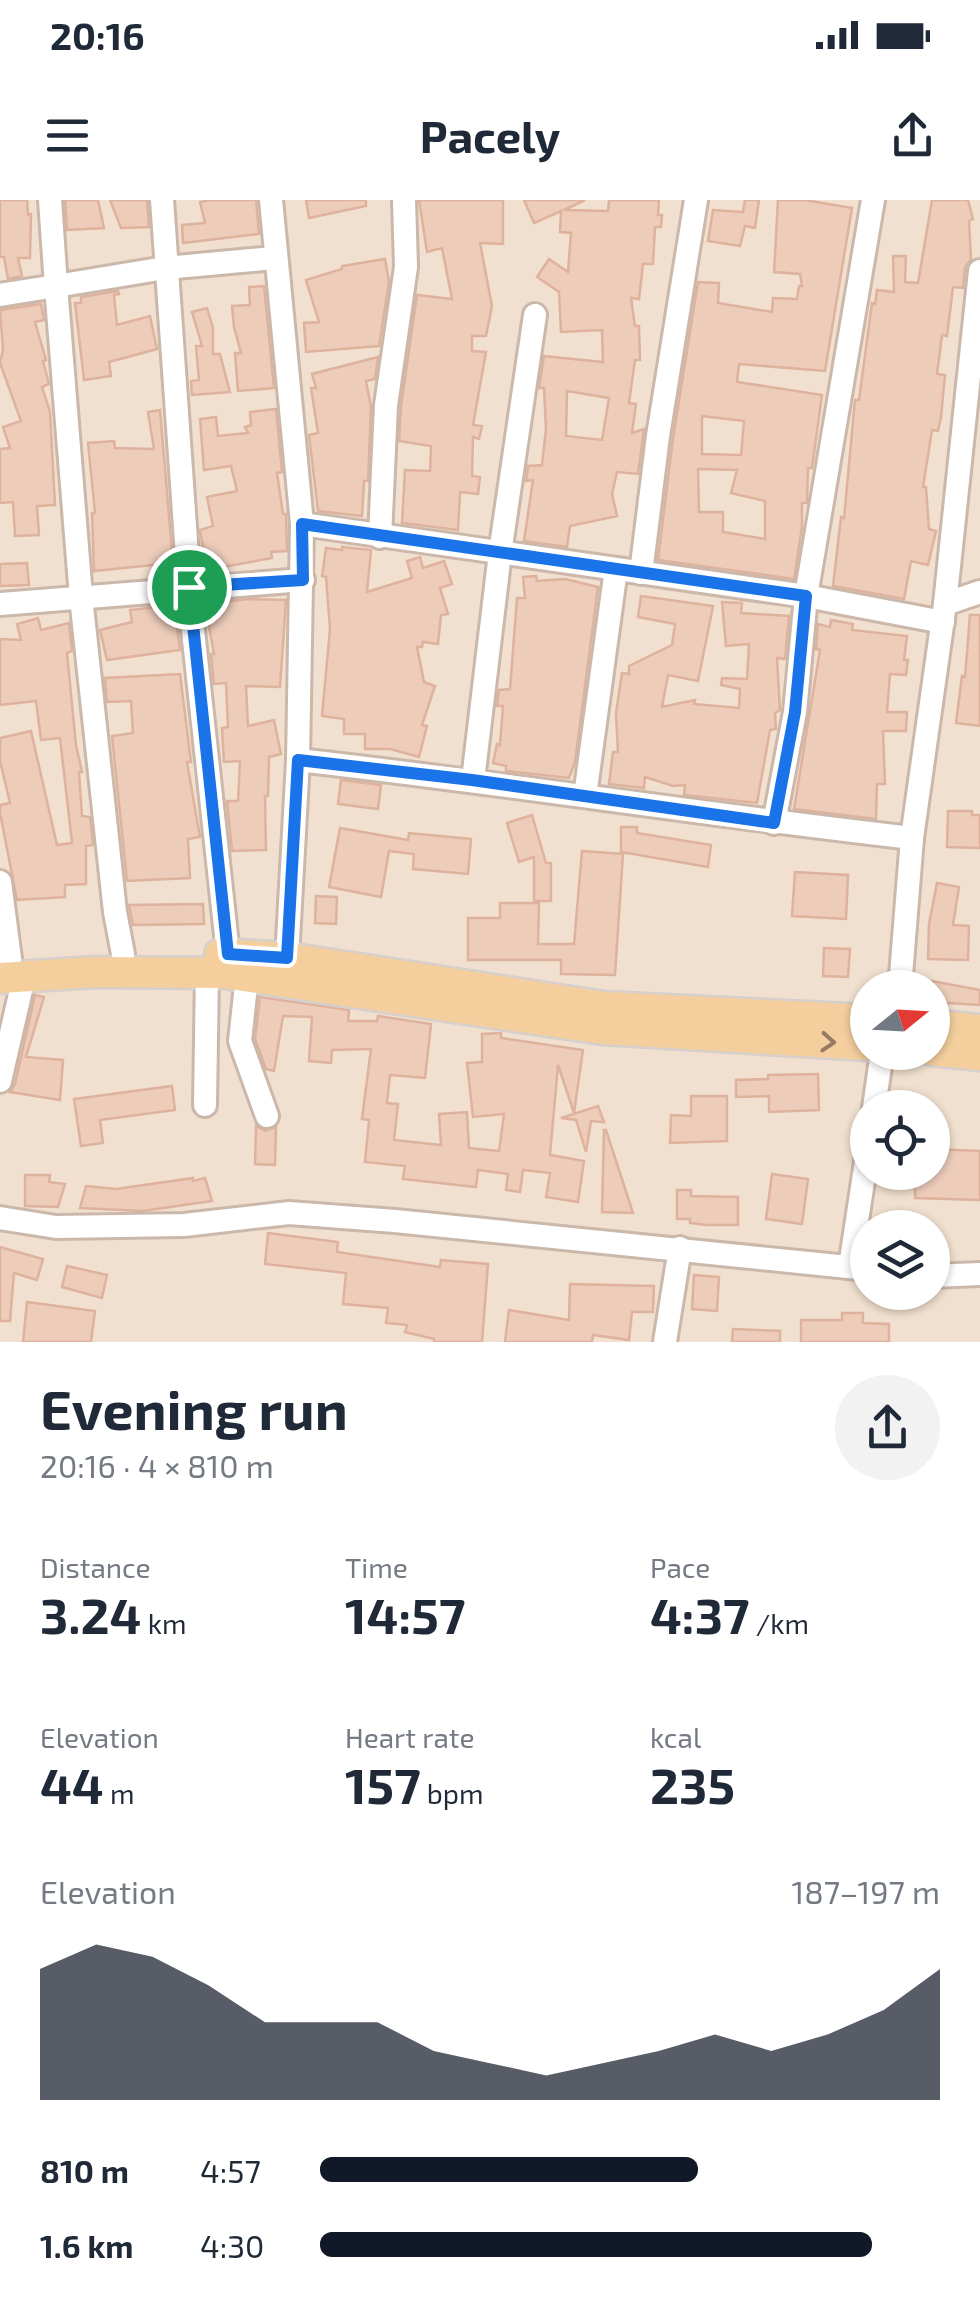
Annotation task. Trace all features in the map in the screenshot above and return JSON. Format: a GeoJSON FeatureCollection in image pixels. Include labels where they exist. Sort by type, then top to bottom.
{"type":"FeatureCollection","features":[{"type":"Feature","properties":{"kind":"main road"},"geometry":{"type":"LineString","coordinates":[[9,968],[123,954],[470,998],[850,1019]]}},
{"type":"Feature","properties":{"kind":"main road"},"geometry":{"type":"LineString","coordinates":[[9,968],[94,972],[228,968],[287,958],[604,1029],[850,1043]]}},
{"type":"Feature","properties":{"kind":"main road"},"geometry":{"type":"LineString","coordinates":[[950,1027],[980,1030]]}},
{"type":"Feature","properties":{"kind":"main road"},"geometry":{"type":"LineString","coordinates":[[950,1052],[980,1055]]}},
{"type":"Feature","properties":{"kind":"street"},"geometry":{"type":"LineString","coordinates":[[50,200],[82,598],[115,912],[123,954]]}},
{"type":"Feature","properties":{"kind":"street"},"geometry":{"type":"LineString","coordinates":[[162,200],[189,587],[228,968],[240,1042],[267,1116]]}},
{"type":"Feature","properties":{"kind":"street"},"geometry":{"type":"LineString","coordinates":[[271,200],[302,524],[298,760],[287,958]]}},
{"type":"Feature","properties":{"kind":"street"},"geometry":{"type":"LineString","coordinates":[[380,537],[386,405],[406,267],[404,200]]}},
{"type":"Feature","properties":{"kind":"street"},"geometry":{"type":"LineString","coordinates":[[640,573],[696,200]]}},
{"type":"Feature","properties":{"kind":"street"},"geometry":{"type":"LineString","coordinates":[[774,823],[795,712],[806,596],[874,200]]}},
{"type":"Feature","properties":{"kind":"street"},"geometry":{"type":"LineString","coordinates":[[0,295],[166,268],[274,258]]}},
{"type":"Feature","properties":{"kind":"street"},"geometry":{"type":"LineString","coordinates":[[901,970],[912,838],[944,613],[980,271]]}},
{"type":"Feature","properties":{"kind":"street"},"geometry":{"type":"LineString","coordinates":[[472,780],[535,315]]}},
{"type":"Feature","properties":{"kind":"street"},"geometry":{"type":"LineString","coordinates":[[302,524],[944,613],[980,592]]}},
{"type":"Feature","properties":{"kind":"street"},"geometry":{"type":"LineString","coordinates":[[584,796],[616,570]]}},
{"type":"Feature","properties":{"kind":"street"},"geometry":{"type":"LineString","coordinates":[[0,604],[303,580]]}},
{"type":"Feature","properties":{"kind":"street"},"geometry":{"type":"LineString","coordinates":[[298,760],[912,838]]}},
{"type":"Feature","properties":{"kind":"street"},"geometry":{"type":"LineString","coordinates":[[0,882],[9,968],[0,1081]]}},
{"type":"Feature","properties":{"kind":"street"},"geometry":{"type":"LineString","coordinates":[[205,1105],[228,968]]}},
{"type":"Feature","properties":{"kind":"street"},"geometry":{"type":"LineString","coordinates":[[0,1218],[56,1227],[166,1226],[289,1214],[850,1267]]}},
{"type":"Feature","properties":{"kind":"street"},"geometry":{"type":"LineString","coordinates":[[666,1342],[680,1248]]}},
{"type":"Feature","properties":{"kind":"street"},"geometry":{"type":"LineString","coordinates":[[950,1275],[980,1274]]}},
{"type":"Feature","properties":{"kind":"shaded area"},"geometry":{"type":"Polygon","coordinates":[[[0,200],[980,200],[980,1342],[0,1342],[0,200]]]}},
{"type":"Feature","properties":{"kind":"building"},"geometry":{"type":"Polygon","coordinates":[[[0,200],[27,200],[28,215],[31,214],[30,258],[18,258],[22,276],[8,279],[4,257],[0,257],[0,200]]]}},
{"type":"Feature","properties":{"kind":"building"},"geometry":{"type":"Polygon","coordinates":[[[65,200],[98,200],[104,228],[67,230],[65,200]]]}},
{"type":"Feature","properties":{"kind":"building"},"geometry":{"type":"Polygon","coordinates":[[[110,200],[147,200],[149,227],[121,228],[110,200]]]}},
{"type":"Feature","properties":{"kind":"building"},"geometry":{"type":"Polygon","coordinates":[[[256,200],[259,234],[183,243],[182,225],[205,223],[200,202],[256,200]]]}},
{"type":"Feature","properties":{"kind":"building"},"geometry":{"type":"Polygon","coordinates":[[[306,200],[366,200],[366,206],[309,218],[306,200]]]}},
{"type":"Feature","properties":{"kind":"building"},"geometry":{"type":"Polygon","coordinates":[[[419,200],[503,200],[503,244],[480,243],[492,306],[486,336],[472,336],[472,351],[486,352],[473,425],[482,426],[479,439],[473,437],[472,476],[480,477],[478,494],[460,492],[458,530],[402,523],[405,470],[430,471],[431,446],[399,441],[417,295],[452,299],[442,248],[427,252],[419,200]]]}},
{"type":"Feature","properties":{"kind":"building"},"geometry":{"type":"Polygon","coordinates":[[[524,200],[585,200],[564,210],[608,211],[609,200],[659,200],[658,215],[662,215],[661,227],[655,227],[653,264],[643,264],[639,299],[631,298],[635,326],[639,326],[640,360],[635,360],[629,403],[636,404],[632,433],[644,429],[638,474],[617,472],[612,494],[617,516],[570,526],[567,547],[524,541],[533,480],[526,481],[528,466],[542,465],[546,429],[544,388],[539,388],[544,356],[603,362],[602,330],[561,332],[559,292],[537,277],[549,259],[568,272],[571,233],[560,232],[561,211],[534,223],[524,200]],[[567,391],[566,436],[602,440],[609,398],[567,391]]]}},
{"type":"Feature","properties":{"kind":"building"},"geometry":{"type":"Polygon","coordinates":[[[745,200],[759,200],[755,228],[745,226],[740,246],[708,241],[713,210],[743,212],[745,200]]]}},
{"type":"Feature","properties":{"kind":"building"},"geometry":{"type":"Polygon","coordinates":[[[778,200],[852,208],[825,371],[739,364],[737,382],[822,395],[812,468],[808,468],[807,503],[802,503],[794,579],[658,560],[698,282],[719,283],[718,303],[772,312],[773,298],[797,299],[802,286],[800,274],[774,272],[778,200]],[[702,416],[702,454],[741,455],[744,421],[702,416]],[[698,469],[699,512],[723,512],[723,532],[765,539],[765,501],[731,493],[737,470],[698,469]]]}},
{"type":"Feature","properties":{"kind":"building"},"geometry":{"type":"Polygon","coordinates":[[[932,200],[968,200],[973,219],[969,221],[971,259],[965,268],[963,288],[953,287],[947,336],[942,335],[937,374],[945,375],[941,417],[938,431],[932,430],[923,487],[929,529],[936,531],[928,565],[911,561],[904,599],[833,586],[855,400],[859,400],[872,303],[875,304],[877,290],[894,292],[893,256],[906,256],[905,282],[918,283],[932,200]]]}},
{"type":"Feature","properties":{"kind":"building"},"geometry":{"type":"Polygon","coordinates":[[[385,259],[389,282],[379,346],[306,352],[304,323],[319,322],[306,280],[342,266],[385,259]]]}},
{"type":"Feature","properties":{"kind":"building"},"geometry":{"type":"Polygon","coordinates":[[[264,286],[274,388],[238,391],[235,353],[241,353],[232,306],[250,305],[249,287],[264,286]]]}},
{"type":"Feature","properties":{"kind":"building"},"geometry":{"type":"Polygon","coordinates":[[[118,291],[114,295],[117,325],[150,316],[157,349],[109,362],[111,376],[84,380],[75,303],[81,303],[81,297],[118,291]]]}},
{"type":"Feature","properties":{"kind":"building"},"geometry":{"type":"Polygon","coordinates":[[[41,304],[44,320],[35,322],[49,384],[42,387],[50,412],[55,505],[37,506],[39,535],[15,536],[13,502],[0,503],[0,449],[10,448],[3,427],[21,421],[0,363],[0,310],[41,304]]]}},
{"type":"Feature","properties":{"kind":"building"},"geometry":{"type":"Polygon","coordinates":[[[207,308],[213,328],[213,354],[220,354],[230,392],[192,395],[191,381],[199,380],[196,346],[202,346],[192,312],[207,308]]]}},
{"type":"Feature","properties":{"kind":"building"},"geometry":{"type":"Polygon","coordinates":[[[378,357],[375,379],[366,381],[371,407],[368,481],[364,481],[362,516],[318,511],[309,435],[318,433],[312,374],[378,357]]]}},
{"type":"Feature","properties":{"kind":"building"},"geometry":{"type":"Polygon","coordinates":[[[276,409],[282,472],[277,473],[286,514],[287,551],[271,552],[272,558],[207,570],[200,530],[213,526],[207,497],[237,491],[231,466],[204,470],[200,419],[216,417],[218,436],[248,433],[245,427],[251,425],[250,412],[276,409]]]}},
{"type":"Feature","properties":{"kind":"building"},"geometry":{"type":"Polygon","coordinates":[[[160,410],[173,563],[94,571],[95,513],[88,443],[114,441],[115,448],[154,449],[148,412],[160,410]]]}},
{"type":"Feature","properties":{"kind":"building"},"geometry":{"type":"Polygon","coordinates":[[[326,548],[371,550],[367,592],[412,578],[407,561],[420,557],[423,568],[444,561],[452,584],[440,588],[448,614],[441,615],[438,644],[423,642],[422,647],[417,647],[424,682],[435,686],[422,725],[427,726],[419,757],[390,749],[365,749],[365,734],[344,734],[344,719],[322,716],[330,629],[326,577],[322,576],[326,548]]]}},
{"type":"Feature","properties":{"kind":"building"},"geometry":{"type":"Polygon","coordinates":[[[27,563],[29,585],[0,586],[0,564],[27,563]]]}},
{"type":"Feature","properties":{"kind":"building"},"geometry":{"type":"Polygon","coordinates":[[[536,576],[537,581],[565,579],[598,587],[575,762],[569,778],[506,771],[506,766],[493,763],[497,744],[500,745],[503,706],[497,706],[499,690],[510,689],[517,598],[525,598],[523,577],[536,576]]]}},
{"type":"Feature","properties":{"kind":"building"},"geometry":{"type":"Polygon","coordinates":[[[641,596],[713,606],[698,681],[668,675],[662,707],[695,700],[694,704],[739,708],[740,689],[721,685],[722,678],[747,679],[749,644],[726,646],[722,602],[742,603],[741,613],[789,616],[785,659],[777,658],[780,710],[775,713],[776,729],[770,730],[757,803],[684,795],[685,785],[673,786],[645,777],[644,788],[609,784],[613,752],[618,752],[616,713],[622,673],[629,674],[629,666],[672,645],[675,624],[638,617],[641,596]]]}},
{"type":"Feature","properties":{"kind":"building"},"geometry":{"type":"Polygon","coordinates":[[[286,600],[280,687],[246,686],[248,726],[274,720],[281,754],[269,757],[266,850],[232,851],[227,801],[238,801],[240,761],[224,762],[222,728],[228,727],[226,683],[214,684],[214,654],[205,604],[286,600]]]}},
{"type":"Feature","properties":{"kind":"building"},"geometry":{"type":"Polygon","coordinates":[[[174,605],[180,650],[107,660],[100,630],[132,622],[130,610],[174,605]]]}},
{"type":"Feature","properties":{"kind":"building"},"geometry":{"type":"Polygon","coordinates":[[[970,615],[980,615],[980,726],[956,723],[962,676],[965,677],[970,615]]]}},
{"type":"Feature","properties":{"kind":"building"},"geometry":{"type":"Polygon","coordinates":[[[38,618],[41,630],[69,623],[72,651],[67,653],[82,772],[82,816],[90,817],[93,845],[86,846],[86,884],[65,885],[65,897],[17,900],[0,813],[0,805],[10,803],[0,761],[0,738],[31,731],[57,845],[72,843],[60,738],[41,740],[36,701],[0,705],[0,639],[21,640],[17,624],[38,618]]]}},
{"type":"Feature","properties":{"kind":"building"},"geometry":{"type":"Polygon","coordinates":[[[831,620],[853,624],[852,630],[907,636],[906,675],[890,674],[887,712],[907,712],[906,731],[883,731],[885,784],[877,784],[876,819],[794,809],[820,650],[816,649],[818,624],[830,627],[831,620]]]}},
{"type":"Feature","properties":{"kind":"building"},"geometry":{"type":"Polygon","coordinates":[[[180,674],[191,762],[187,762],[200,837],[188,839],[190,878],[127,881],[112,736],[133,733],[131,701],[107,702],[105,678],[180,674]]]}},
{"type":"Feature","properties":{"kind":"building"},"geometry":{"type":"Polygon","coordinates":[[[341,780],[381,785],[378,809],[338,804],[341,780]]]}},
{"type":"Feature","properties":{"kind":"building"},"geometry":{"type":"Polygon","coordinates":[[[948,811],[980,815],[980,848],[947,847],[948,811]]]}},
{"type":"Feature","properties":{"kind":"building"},"geometry":{"type":"Polygon","coordinates":[[[532,815],[546,863],[551,863],[551,901],[534,901],[534,857],[519,862],[507,823],[532,815]]]}},
{"type":"Feature","properties":{"kind":"building"},"geometry":{"type":"Polygon","coordinates":[[[621,827],[637,827],[637,833],[711,845],[708,867],[621,852],[621,827]]]}},
{"type":"Feature","properties":{"kind":"building"},"geometry":{"type":"Polygon","coordinates":[[[340,828],[408,840],[409,833],[471,839],[468,874],[413,869],[414,854],[389,851],[381,897],[329,887],[340,828]]]}},
{"type":"Feature","properties":{"kind":"building"},"geometry":{"type":"Polygon","coordinates":[[[582,851],[623,854],[615,975],[561,974],[561,960],[468,960],[468,918],[500,918],[500,903],[539,903],[538,944],[574,944],[582,851]]]}},
{"type":"Feature","properties":{"kind":"building"},"geometry":{"type":"Polygon","coordinates":[[[795,872],[848,875],[846,919],[792,916],[795,872]]]}},
{"type":"Feature","properties":{"kind":"building"},"geometry":{"type":"Polygon","coordinates":[[[937,883],[959,887],[953,925],[969,926],[968,960],[928,959],[929,924],[937,883]]]}},
{"type":"Feature","properties":{"kind":"building"},"geometry":{"type":"Polygon","coordinates":[[[316,896],[337,897],[336,924],[315,923],[316,896]]]}},
{"type":"Feature","properties":{"kind":"building"},"geometry":{"type":"Polygon","coordinates":[[[203,904],[204,924],[133,925],[129,905],[203,904]]]}},
{"type":"Feature","properties":{"kind":"building"},"geometry":{"type":"Polygon","coordinates":[[[824,948],[850,949],[848,977],[823,976],[824,948]]]}},
{"type":"Feature","properties":{"kind":"building"},"geometry":{"type":"Polygon","coordinates":[[[950,984],[980,990],[980,1005],[950,1003],[950,984]]]}},
{"type":"Feature","properties":{"kind":"building"},"geometry":{"type":"Polygon","coordinates":[[[35,995],[44,997],[26,1057],[63,1060],[60,1100],[10,1092],[35,995]]]}},
{"type":"Feature","properties":{"kind":"building"},"geometry":{"type":"Polygon","coordinates":[[[260,997],[349,1010],[348,1021],[377,1021],[378,1016],[431,1024],[425,1078],[390,1075],[387,1103],[398,1104],[394,1140],[441,1145],[439,1114],[467,1112],[469,1148],[499,1151],[504,1114],[473,1117],[467,1063],[482,1062],[482,1034],[501,1033],[501,1038],[583,1050],[574,1113],[558,1065],[550,1155],[584,1161],[578,1202],[546,1197],[550,1173],[523,1170],[520,1192],[506,1190],[508,1174],[478,1170],[476,1187],[403,1179],[405,1166],[365,1162],[369,1120],[362,1119],[371,1049],[332,1050],[331,1063],[309,1061],[312,1017],[283,1016],[274,1071],[266,1069],[255,1039],[260,997]]]}},
{"type":"Feature","properties":{"kind":"building"},"geometry":{"type":"Polygon","coordinates":[[[818,1074],[819,1110],[769,1112],[769,1096],[736,1097],[736,1080],[818,1074]]]}},
{"type":"Feature","properties":{"kind":"building"},"geometry":{"type":"Polygon","coordinates":[[[172,1086],[175,1110],[100,1120],[103,1143],[81,1146],[74,1099],[172,1086]]]}},
{"type":"Feature","properties":{"kind":"building"},"geometry":{"type":"Polygon","coordinates":[[[691,1096],[727,1096],[727,1141],[670,1143],[671,1115],[691,1116],[691,1096]]]}},
{"type":"Feature","properties":{"kind":"building"},"geometry":{"type":"Polygon","coordinates":[[[598,1106],[604,1122],[591,1121],[586,1152],[576,1120],[561,1118],[598,1106]]]}},
{"type":"Feature","properties":{"kind":"building"},"geometry":{"type":"Polygon","coordinates":[[[256,1126],[265,1131],[276,1127],[275,1165],[255,1164],[256,1126]]]}},
{"type":"Feature","properties":{"kind":"building"},"geometry":{"type":"Polygon","coordinates":[[[606,1130],[633,1213],[602,1212],[606,1130]]]}},
{"type":"Feature","properties":{"kind":"building"},"geometry":{"type":"Polygon","coordinates":[[[950,1150],[980,1151],[980,1200],[915,1198],[915,1190],[950,1190],[950,1150]]]}},
{"type":"Feature","properties":{"kind":"building"},"geometry":{"type":"Polygon","coordinates":[[[772,1174],[808,1179],[802,1224],[766,1219],[772,1174]]]}},
{"type":"Feature","properties":{"kind":"building"},"geometry":{"type":"Polygon","coordinates":[[[25,1175],[50,1175],[49,1182],[65,1184],[58,1207],[25,1206],[25,1175]]]}},
{"type":"Feature","properties":{"kind":"building"},"geometry":{"type":"Polygon","coordinates":[[[205,1178],[212,1201],[143,1211],[80,1208],[86,1186],[116,1189],[205,1178]]]}},
{"type":"Feature","properties":{"kind":"building"},"geometry":{"type":"Polygon","coordinates":[[[677,1190],[691,1190],[691,1196],[738,1197],[738,1225],[706,1225],[677,1219],[677,1190]]]}},
{"type":"Feature","properties":{"kind":"building"},"geometry":{"type":"Polygon","coordinates":[[[268,1233],[338,1242],[337,1252],[440,1267],[441,1260],[488,1264],[482,1342],[434,1342],[405,1332],[407,1325],[386,1323],[388,1308],[343,1304],[346,1273],[265,1264],[268,1233]]]}},
{"type":"Feature","properties":{"kind":"building"},"geometry":{"type":"Polygon","coordinates":[[[0,1247],[43,1259],[37,1280],[14,1273],[10,1321],[0,1321],[0,1247]]]}},
{"type":"Feature","properties":{"kind":"building"},"geometry":{"type":"Polygon","coordinates":[[[67,1266],[107,1275],[102,1298],[62,1287],[67,1266]]]}},
{"type":"Feature","properties":{"kind":"building"},"geometry":{"type":"Polygon","coordinates":[[[694,1275],[719,1277],[717,1311],[692,1309],[694,1275]]]}},
{"type":"Feature","properties":{"kind":"building"},"geometry":{"type":"Polygon","coordinates":[[[570,1284],[654,1286],[653,1312],[632,1312],[629,1340],[593,1335],[592,1342],[505,1342],[509,1310],[569,1320],[570,1284]]]}},
{"type":"Feature","properties":{"kind":"building"},"geometry":{"type":"Polygon","coordinates":[[[27,1302],[95,1311],[91,1342],[23,1342],[27,1302]]]}},
{"type":"Feature","properties":{"kind":"building"},"geometry":{"type":"Polygon","coordinates":[[[842,1313],[863,1313],[863,1323],[889,1324],[889,1342],[801,1342],[801,1320],[842,1320],[842,1313]]]}},
{"type":"Feature","properties":{"kind":"building"},"geometry":{"type":"Polygon","coordinates":[[[733,1329],[780,1331],[780,1342],[732,1342],[733,1329]]]}},
{"type":"Feature","properties":{"kind":"route"},"geometry":{"type":"LineString","coordinates":[[302,524],[806,596],[795,712],[774,823],[472,780],[298,760],[287,958],[228,954],[189,587],[303,580],[302,524]]}}]}
